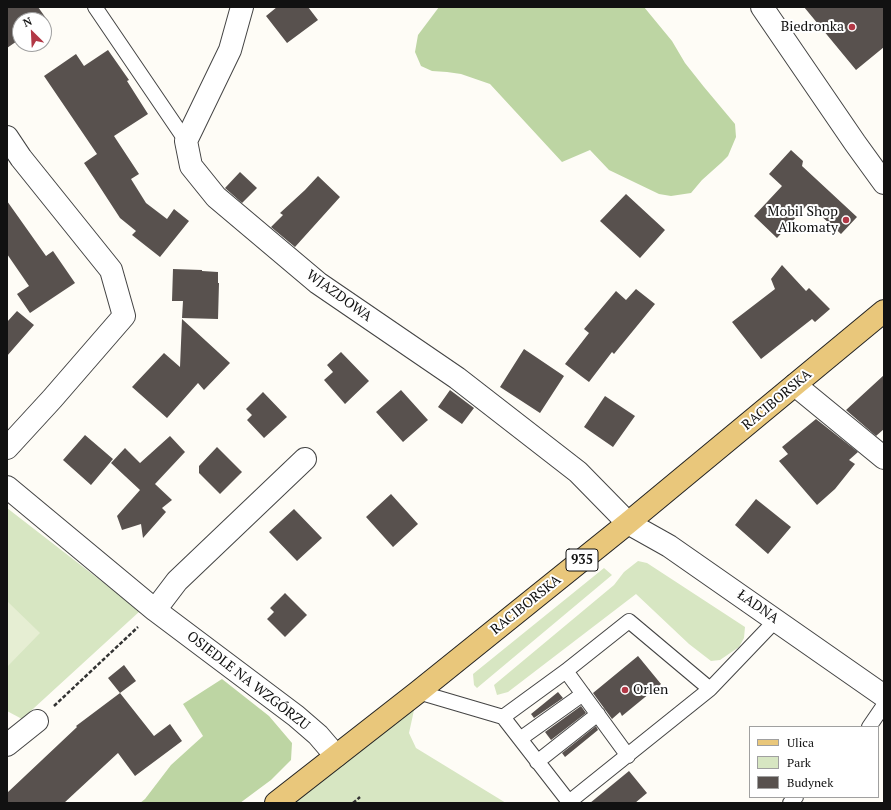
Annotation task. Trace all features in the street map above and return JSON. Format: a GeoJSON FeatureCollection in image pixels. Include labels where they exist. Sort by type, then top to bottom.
{"type":"FeatureCollection","features":[{"type":"Feature","properties":{"kind":"main road","name":"RACIBORSKA"},"geometry":{"type":"LineString","coordinates":[[276,803],[418,692],[628,523],[884,311]]}},
{"type":"Feature","properties":{"kind":"street"},"geometry":{"type":"LineString","coordinates":[[186,141],[230,50],[242,7]]}},
{"type":"Feature","properties":{"kind":"street"},"geometry":{"type":"LineString","coordinates":[[762,7],[884,184]]}},
{"type":"Feature","properties":{"kind":"street"},"geometry":{"type":"LineString","coordinates":[[7,137],[111,270],[124,316],[7,448]]}},
{"type":"Feature","properties":{"kind":"street","name":"WJAZDOWA"},"geometry":{"type":"LineString","coordinates":[[186,141],[191,166],[216,197],[318,283],[457,378],[578,472],[628,523]]}},
{"type":"Feature","properties":{"kind":"street"},"geometry":{"type":"LineString","coordinates":[[795,385],[884,458]]}},
{"type":"Feature","properties":{"kind":"street"},"geometry":{"type":"LineString","coordinates":[[155,610],[177,581],[305,459]]}},
{"type":"Feature","properties":{"kind":"street","name":"OSIEDLE NA WZGÓRZU"},"geometry":{"type":"LineString","coordinates":[[7,487],[155,610],[296,716],[318,735],[336,756]]}},
{"type":"Feature","properties":{"kind":"street","name":"ŁADNA"},"geometry":{"type":"LineString","coordinates":[[628,523],[669,546],[884,696]]}},
{"type":"Feature","properties":{"kind":"street"},"geometry":{"type":"LineString","coordinates":[[7,745],[37,721]]}},
{"type":"Feature","properties":{"kind":"lane"},"geometry":{"type":"LineString","coordinates":[[95,7],[186,141]]}},
{"type":"Feature","properties":{"kind":"lane"},"geometry":{"type":"LineString","coordinates":[[418,692],[503,717],[569,802],[710,689],[776,620]]}},
{"type":"Feature","properties":{"kind":"lane"},"geometry":{"type":"LineString","coordinates":[[503,717],[566,671],[629,621],[710,689]]}},
{"type":"Feature","properties":{"kind":"lane"},"geometry":{"type":"LineString","coordinates":[[566,671],[628,756]]}},
{"type":"Feature","properties":{"kind":"lane"},"geometry":{"type":"LineString","coordinates":[[520,739],[582,694]]}},
{"type":"Feature","properties":{"kind":"lane"},"geometry":{"type":"LineString","coordinates":[[870,726],[884,705]]}},
{"type":"Feature","properties":{"kind":"lane"},"geometry":{"type":"LineString","coordinates":[[537,762],[598,714]]}},
{"type":"Feature","properties":{"kind":"path"},"geometry":{"type":"LineString","coordinates":[[37,721],[155,610]]}},
{"type":"Feature","properties":{"kind":"path"},"geometry":{"type":"LineString","coordinates":[[353,803],[360,797]]}},
{"type":"Feature","properties":{"kind":"green space"},"geometry":{"type":"Polygon","coordinates":[[[439,7],[644,7],[672,41],[685,63],[735,124],[736,137],[728,156],[702,180],[691,193],[671,196],[659,194],[609,170],[590,150],[562,162],[490,84],[461,74],[432,71],[421,66],[415,52],[418,35],[439,7]]]}},
{"type":"Feature","properties":{"kind":"green space"},"geometry":{"type":"Polygon","coordinates":[[[7,508],[140,611],[22,719],[7,711],[7,508]]]}},
{"type":"Feature","properties":{"kind":"green space"},"geometry":{"type":"Polygon","coordinates":[[[638,561],[647,563],[745,627],[744,638],[739,647],[720,660],[711,661],[689,644],[636,594],[508,692],[497,695],[494,685],[614,585],[624,572],[638,561]]]}},
{"type":"Feature","properties":{"kind":"green space"},"geometry":{"type":"Polygon","coordinates":[[[604,568],[612,575],[477,688],[474,685],[473,674],[604,568]]]}},
{"type":"Feature","properties":{"kind":"green space"},"geometry":{"type":"Polygon","coordinates":[[[7,601],[40,633],[7,667],[7,601]]]}},
{"type":"Feature","properties":{"kind":"green space"},"geometry":{"type":"Polygon","coordinates":[[[222,679],[269,716],[292,743],[291,760],[271,780],[240,803],[140,803],[145,799],[171,765],[203,736],[183,704],[222,679]]]}},
{"type":"Feature","properties":{"kind":"green space"},"geometry":{"type":"Polygon","coordinates":[[[418,692],[409,733],[416,748],[506,803],[276,803],[418,692]]]}},
{"type":"Feature","properties":{"kind":"building"},"geometry":{"type":"Polygon","coordinates":[[[7,7],[38,7],[42,12],[12,12],[12,45],[7,48],[7,7]]]}},
{"type":"Feature","properties":{"kind":"building"},"geometry":{"type":"Polygon","coordinates":[[[277,7],[308,7],[318,20],[287,43],[266,16],[277,7]]]}},
{"type":"Feature","properties":{"kind":"building","name":"Biedronka"},"geometry":{"type":"Polygon","coordinates":[[[804,7],[884,7],[884,47],[856,70],[804,7]]]}},
{"type":"Feature","properties":{"kind":"building"},"geometry":{"type":"Polygon","coordinates":[[[108,50],[129,80],[127,81],[148,114],[114,136],[139,174],[131,179],[146,203],[167,219],[174,209],[189,221],[160,257],[132,235],[136,231],[120,218],[84,163],[97,154],[44,76],[76,54],[84,66],[108,50]]]}},
{"type":"Feature","properties":{"kind":"building"},"geometry":{"type":"Polygon","coordinates":[[[791,150],[803,161],[802,166],[857,217],[841,234],[808,204],[777,238],[754,216],[782,186],[769,174],[791,150]]]}},
{"type":"Feature","properties":{"kind":"building"},"geometry":{"type":"Polygon","coordinates":[[[240,172],[257,188],[242,203],[225,188],[240,172]]]}},
{"type":"Feature","properties":{"kind":"building"},"geometry":{"type":"Polygon","coordinates":[[[318,176],[340,197],[295,247],[271,227],[283,215],[280,213],[318,176]]]}},
{"type":"Feature","properties":{"kind":"building"},"geometry":{"type":"Polygon","coordinates":[[[626,194],[665,230],[640,258],[600,221],[626,194]]]}},
{"type":"Feature","properties":{"kind":"building"},"geometry":{"type":"Polygon","coordinates":[[[7,201],[46,256],[53,251],[75,283],[30,313],[17,294],[29,286],[7,254],[7,201]]]}},
{"type":"Feature","properties":{"kind":"building"},"geometry":{"type":"Polygon","coordinates":[[[782,265],[806,291],[809,288],[830,309],[815,322],[812,319],[761,359],[732,322],[775,289],[771,279],[782,265]]]}},
{"type":"Feature","properties":{"kind":"building"},"geometry":{"type":"Polygon","coordinates":[[[173,269],[218,272],[218,319],[182,318],[183,301],[172,301],[173,269]]]}},
{"type":"Feature","properties":{"kind":"building"},"geometry":{"type":"Polygon","coordinates":[[[636,289],[655,304],[614,354],[612,352],[589,382],[565,364],[589,333],[584,329],[616,291],[626,300],[636,289]]]}},
{"type":"Feature","properties":{"kind":"building"},"geometry":{"type":"Polygon","coordinates":[[[17,311],[34,325],[7,356],[7,322],[17,311]]]}},
{"type":"Feature","properties":{"kind":"building"},"geometry":{"type":"Polygon","coordinates":[[[182,319],[230,363],[204,390],[198,383],[167,418],[132,387],[164,353],[180,367],[182,319]]]}},
{"type":"Feature","properties":{"kind":"building"},"geometry":{"type":"Polygon","coordinates":[[[524,349],[564,376],[540,413],[500,387],[524,349]]]}},
{"type":"Feature","properties":{"kind":"building"},"geometry":{"type":"Polygon","coordinates":[[[341,352],[369,381],[345,404],[324,380],[333,372],[327,365],[341,352]]]}},
{"type":"Feature","properties":{"kind":"building"},"geometry":{"type":"Polygon","coordinates":[[[884,375],[884,429],[876,436],[846,410],[884,375]]]}},
{"type":"Feature","properties":{"kind":"building"},"geometry":{"type":"Polygon","coordinates":[[[401,390],[428,420],[403,442],[376,412],[401,390]]]}},
{"type":"Feature","properties":{"kind":"building"},"geometry":{"type":"Polygon","coordinates":[[[450,390],[474,408],[462,424],[438,407],[450,390]]]}},
{"type":"Feature","properties":{"kind":"building"},"geometry":{"type":"Polygon","coordinates":[[[263,392],[287,417],[264,438],[247,420],[252,415],[246,409],[263,392]]]}},
{"type":"Feature","properties":{"kind":"building"},"geometry":{"type":"Polygon","coordinates":[[[605,396],[635,416],[613,447],[584,427],[605,396]]]}},
{"type":"Feature","properties":{"kind":"building"},"geometry":{"type":"Polygon","coordinates":[[[816,419],[858,452],[849,460],[855,464],[835,489],[817,505],[779,461],[788,454],[782,447],[816,419]]]}},
{"type":"Feature","properties":{"kind":"building"},"geometry":{"type":"Polygon","coordinates":[[[85,435],[113,459],[91,485],[63,460],[85,435]]]}},
{"type":"Feature","properties":{"kind":"building"},"geometry":{"type":"Polygon","coordinates":[[[170,436],[185,452],[155,484],[172,500],[162,508],[166,512],[143,538],[141,524],[122,530],[117,516],[140,490],[111,463],[125,448],[140,463],[170,436]]]}},
{"type":"Feature","properties":{"kind":"building"},"geometry":{"type":"Polygon","coordinates":[[[217,447],[242,472],[220,494],[199,473],[199,466],[217,447]]]}},
{"type":"Feature","properties":{"kind":"building"},"geometry":{"type":"Polygon","coordinates":[[[391,494],[418,524],[393,547],[366,517],[391,494]]]}},
{"type":"Feature","properties":{"kind":"building"},"geometry":{"type":"Polygon","coordinates":[[[756,499],[791,527],[768,554],[735,525],[756,499]]]}},
{"type":"Feature","properties":{"kind":"building"},"geometry":{"type":"Polygon","coordinates":[[[294,509],[322,538],[297,561],[269,532],[294,509]]]}},
{"type":"Feature","properties":{"kind":"building"},"geometry":{"type":"Polygon","coordinates":[[[285,593],[307,615],[285,637],[267,619],[274,612],[270,608],[285,593]]]}},
{"type":"Feature","properties":{"kind":"building"},"geometry":{"type":"Polygon","coordinates":[[[638,656],[661,684],[622,716],[620,712],[612,719],[593,693],[638,656]]]}},
{"type":"Feature","properties":{"kind":"building"},"geometry":{"type":"Polygon","coordinates":[[[124,665],[136,681],[120,693],[108,678],[124,665]]]}},
{"type":"Feature","properties":{"kind":"building"},"geometry":{"type":"Polygon","coordinates":[[[558,692],[563,698],[534,718],[531,714],[558,692]]]}},
{"type":"Feature","properties":{"kind":"building"},"geometry":{"type":"Polygon","coordinates":[[[120,693],[154,736],[170,724],[182,741],[135,776],[118,753],[64,803],[7,803],[7,793],[77,727],[76,726],[120,693]]]}},
{"type":"Feature","properties":{"kind":"building"},"geometry":{"type":"Polygon","coordinates":[[[581,706],[586,713],[551,740],[545,732],[581,706]]]}},
{"type":"Feature","properties":{"kind":"building"},"geometry":{"type":"Polygon","coordinates":[[[596,726],[598,730],[565,757],[562,753],[596,726]]]}},
{"type":"Feature","properties":{"kind":"building"},"geometry":{"type":"Polygon","coordinates":[[[629,771],[647,793],[635,803],[590,803],[629,771]]]}},
{"type":"Feature","properties":{"kind":"place","name":"Biedronka"},"geometry":{"type":"Point","coordinates":[852,27]}},
{"type":"Feature","properties":{"kind":"place","name":"Mobil Shop Alkomaty"},"geometry":{"type":"Point","coordinates":[846,220]}},
{"type":"Feature","properties":{"kind":"place","name":"Orlen"},"geometry":{"type":"Point","coordinates":[625,690]}}]}
